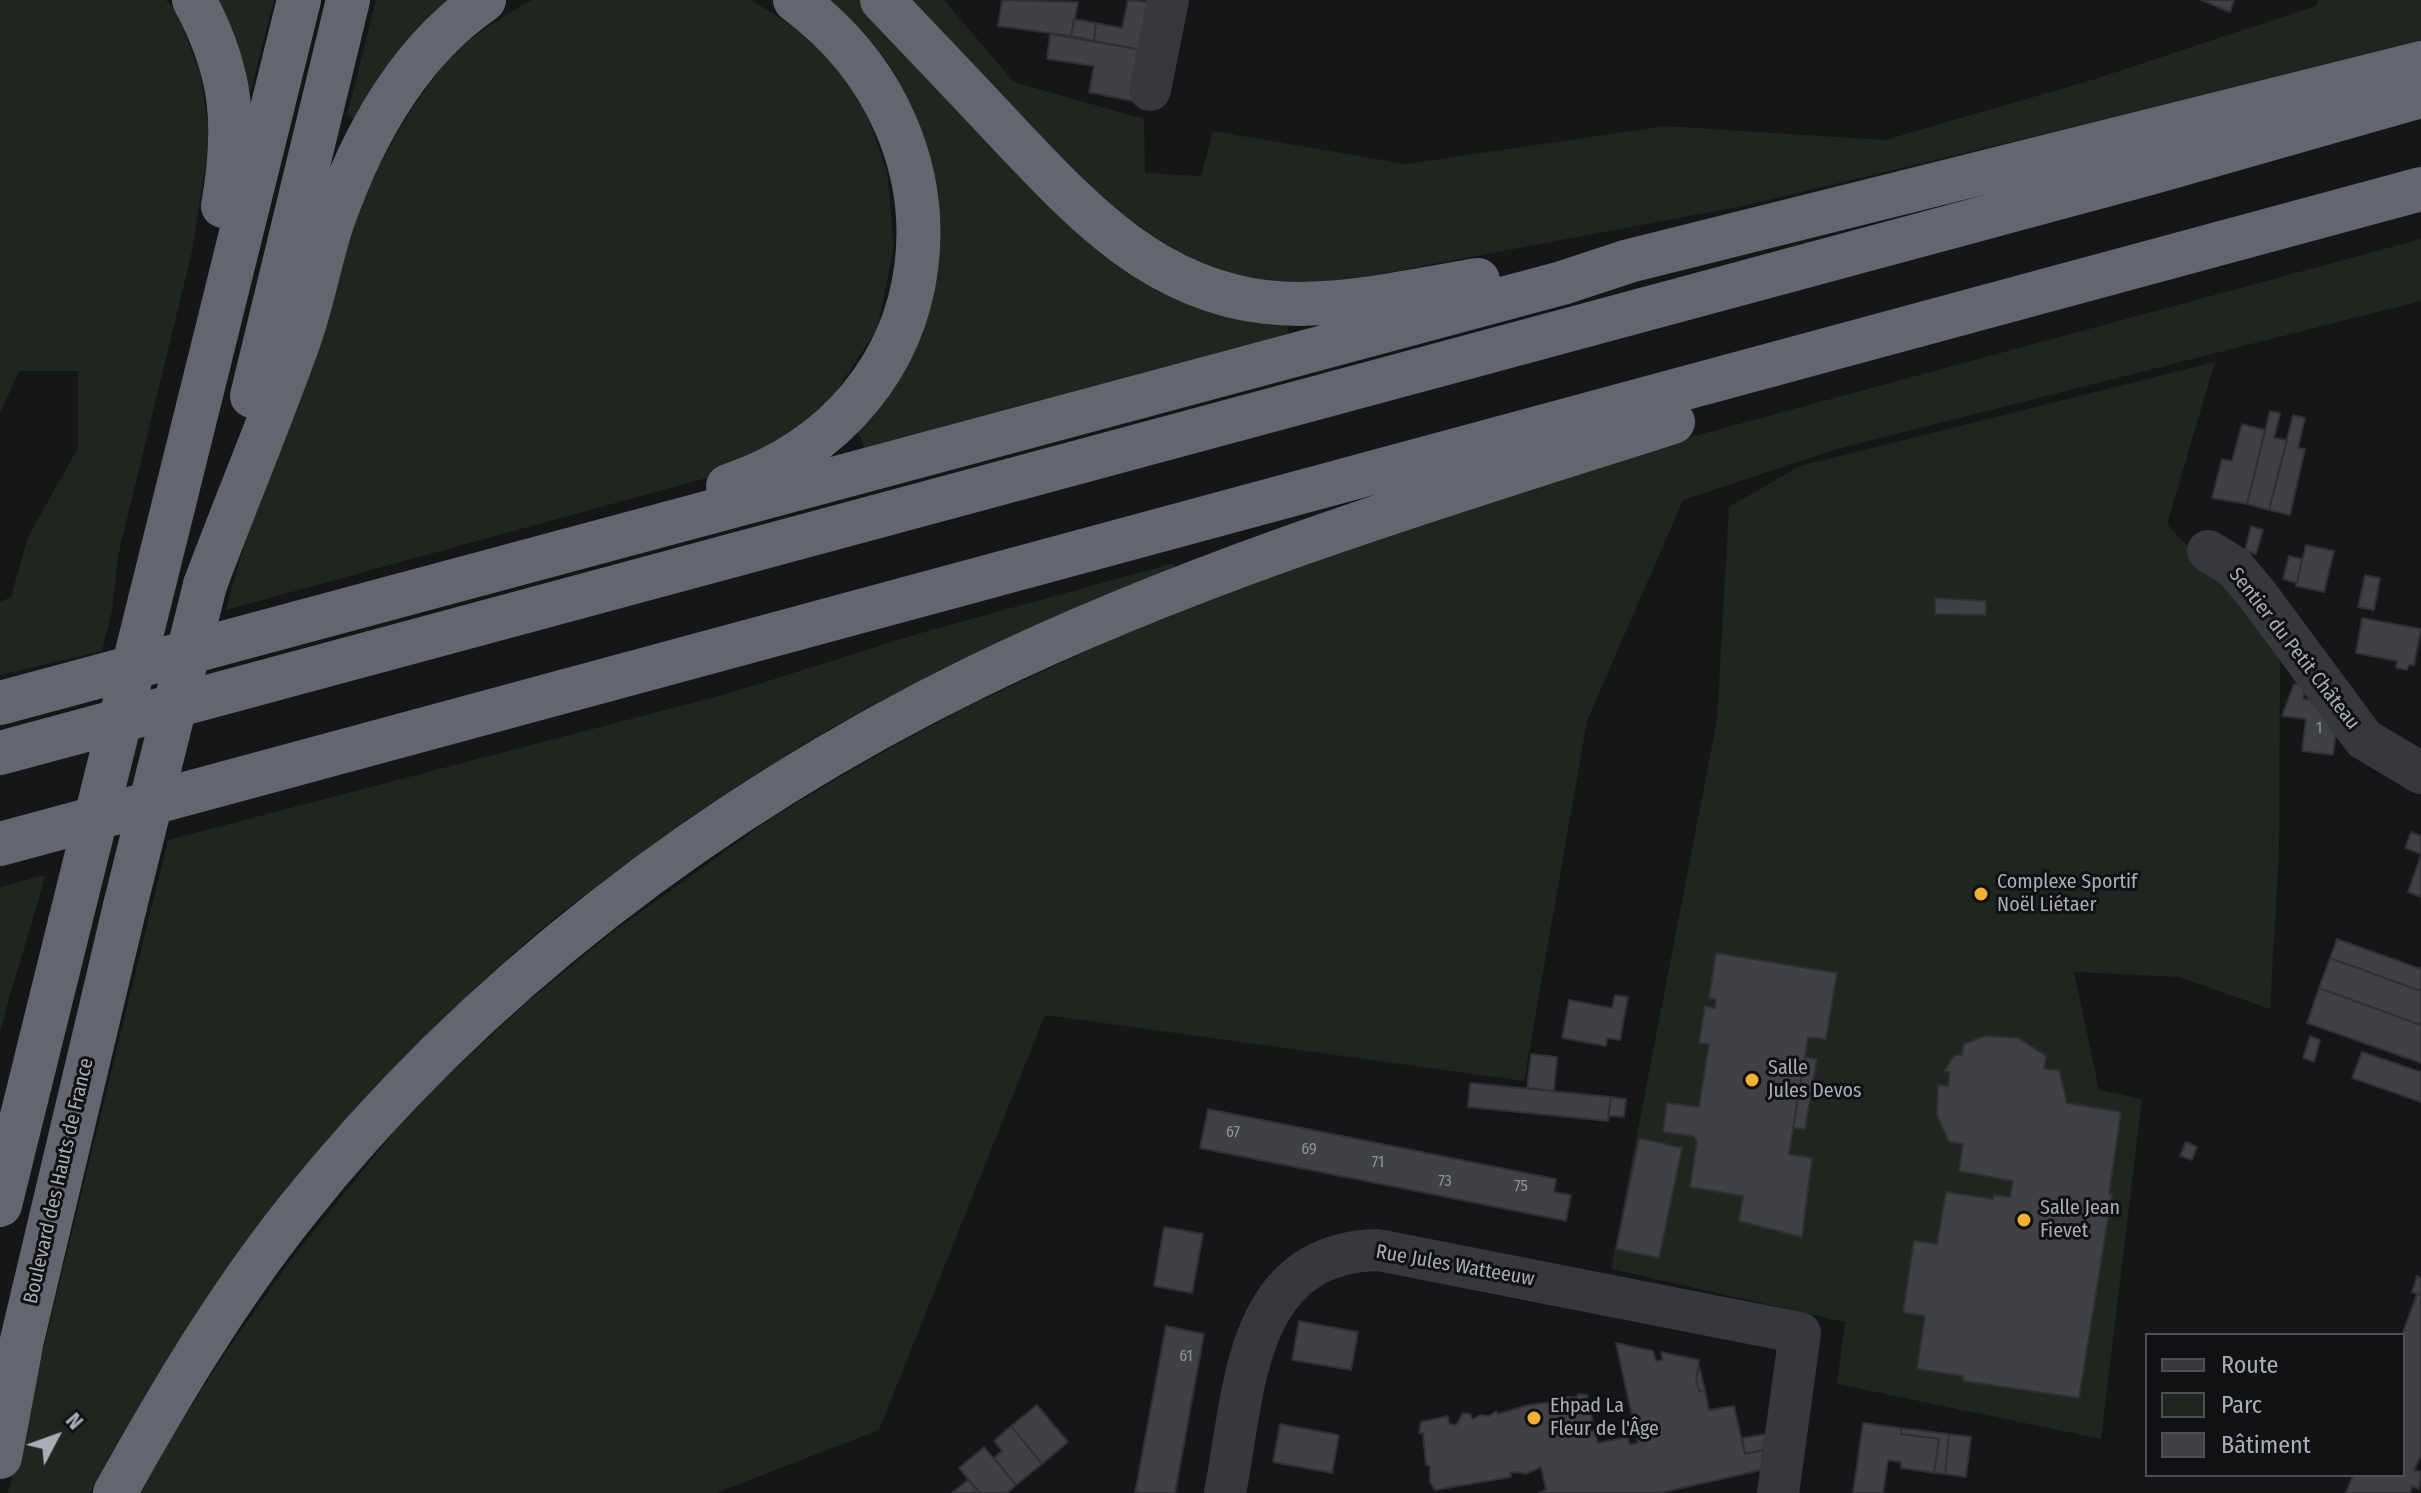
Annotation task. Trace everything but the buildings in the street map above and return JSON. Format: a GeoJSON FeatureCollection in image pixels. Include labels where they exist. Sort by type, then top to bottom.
{"type":"FeatureCollection","features":[{"type":"Feature","properties":{"kind":"highway"},"geometry":{"type":"LineString","coordinates":[[150,600],[171,429],[220,220],[231,153],[231,109],[225,72],[209,28],[194,0]]}},
{"type":"Feature","properties":{"kind":"highway"},"geometry":{"type":"LineString","coordinates":[[0,1205],[299,0]]}},
{"type":"Feature","properties":{"kind":"highway"},"geometry":{"type":"LineString","coordinates":[[205,585],[348,0]]}},
{"type":"Feature","properties":{"kind":"highway"},"geometry":{"type":"LineString","coordinates":[[205,585],[298,343],[332,225],[359,157],[381,115],[418,60],[452,25],[484,0]]}},
{"type":"Feature","properties":{"kind":"highway"},"geometry":{"type":"LineString","coordinates":[[331,614],[733,484],[799,453],[855,401],[896,338],[915,278],[921,229],[916,184],[892,113],[872,79],[845,45],[795,0]]}},
{"type":"Feature","properties":{"kind":"highway"},"geometry":{"type":"LineString","coordinates":[[882,0],[1096,223],[1157,268],[1190,284],[1268,303],[1310,303],[1494,277],[1595,255],[1629,261]]}},
{"type":"Feature","properties":{"kind":"highway"},"geometry":{"type":"LineString","coordinates":[[0,703],[1547,287],[1629,261],[2421,63]]}},
{"type":"Feature","properties":{"kind":"highway"},"geometry":{"type":"LineString","coordinates":[[0,753],[2135,177],[2421,96]]}},
{"type":"Feature","properties":{"kind":"highway"},"geometry":{"type":"LineString","coordinates":[[3,844],[2421,189]]}},
{"type":"Feature","properties":{"kind":"highway"},"geometry":{"type":"LineString","coordinates":[[115,1493],[233,1298],[292,1216],[365,1132],[463,1032],[587,921],[769,792],[841,747],[953,688],[1116,616],[1304,543],[1471,486],[1804,381],[2024,296]]}},
{"type":"Feature","properties":{"kind":"highway","name":"Boulevard des Hauts de France"},"geometry":{"type":"LineString","coordinates":[[0,1457],[22,1340],[205,585]]}},
{"type":"Feature","properties":{"kind":"highway"},"geometry":{"type":"LineString","coordinates":[[0,1108],[31,991],[70,922]]}},
{"type":"Feature","properties":{"kind":"highway"},"geometry":{"type":"LineString","coordinates":[[0,1403],[22,1340]]}},
{"type":"Feature","properties":{"kind":"street"},"geometry":{"type":"LineString","coordinates":[[1150,90],[1168,0]]}},
{"type":"Feature","properties":{"kind":"street","name":"Sentier du Petit Château"},"geometry":{"type":"LineString","coordinates":[[2208,551],[2234,567],[2256,593],[2364,739],[2421,773]]}},
{"type":"Feature","properties":{"kind":"street","name":"Rue Jules Watteeuw"},"geometry":{"type":"LineString","coordinates":[[1225,1493],[1259,1326],[1277,1296],[1302,1272],[1346,1253],[1395,1253],[1800,1333],[1778,1493]]}},
{"type":"Feature","properties":{"kind":"green space"},"geometry":{"type":"Polygon","coordinates":[[[0,0],[166,0],[176,11],[200,72],[210,137],[192,251],[118,556],[112,611],[102,651],[0,675],[0,602],[11,597],[28,537],[78,448],[78,371],[19,371],[0,414],[0,0]]]}},
{"type":"Feature","properties":{"kind":"green space"},"geometry":{"type":"Polygon","coordinates":[[[213,0],[274,0],[251,90],[245,89],[213,0]]]}},
{"type":"Feature","properties":{"kind":"green space"},"geometry":{"type":"Polygon","coordinates":[[[376,0],[454,0],[354,119],[347,115],[376,0]]]}},
{"type":"Feature","properties":{"kind":"green space"},"geometry":{"type":"Polygon","coordinates":[[[532,0],[751,0],[801,31],[843,72],[868,118],[887,171],[894,246],[877,330],[832,397],[780,445],[721,474],[226,610],[320,314],[370,186],[414,106],[441,69],[472,39],[532,0]]]}},
{"type":"Feature","properties":{"kind":"green space"},"geometry":{"type":"Polygon","coordinates":[[[821,0],[862,0],[1036,184],[1287,321],[1289,336],[865,451],[855,423],[932,237],[821,0]]]}},
{"type":"Feature","properties":{"kind":"green space"},"geometry":{"type":"Polygon","coordinates":[[[908,0],[944,0],[1014,82],[1144,119],[1145,173],[1201,176],[1213,131],[1406,164],[1665,126],[1885,140],[2095,79],[2316,6],[2318,0],[2421,0],[2421,44],[1743,206],[1316,286],[1258,280],[1202,266],[1165,249],[1126,222],[1046,149],[908,0]]]}},
{"type":"Feature","properties":{"kind":"green space"},"geometry":{"type":"Polygon","coordinates":[[[2421,239],[2421,301],[1837,449],[1683,500],[1587,721],[1524,1081],[1045,1015],[879,1430],[716,1493],[141,1493],[162,1452],[227,1350],[295,1254],[415,1106],[524,1005],[610,934],[773,817],[869,760],[962,709],[1132,630],[1306,562],[1591,464],[2421,239]]]}},
{"type":"Feature","properties":{"kind":"green space","name":"Complexe Sportif Noël Liétaer"},"geometry":{"type":"Polygon","coordinates":[[[2215,362],[2167,524],[2280,647],[2279,852],[2270,1009],[2179,977],[2074,972],[2099,1090],[2142,1099],[2101,1439],[1837,1384],[1845,1322],[1611,1269],[1717,720],[1729,507],[1800,466],[2215,362]]]}},
{"type":"Feature","properties":{"kind":"green space"},"geometry":{"type":"Polygon","coordinates":[[[1174,563],[1176,570],[957,664],[830,729],[657,843],[550,922],[465,998],[402,1061],[285,1196],[180,1341],[90,1493],[8,1493],[168,840],[730,693],[917,634],[1174,563]]]}},
{"type":"Feature","properties":{"kind":"green space"},"geometry":{"type":"Polygon","coordinates":[[[45,875],[11,993],[0,1033],[0,887],[45,875]]]}},
{"type":"Feature","properties":{"kind":"place","name":"Complexe Sportif Noël Liétaer"},"geometry":{"type":"Point","coordinates":[1981,894]}},
{"type":"Feature","properties":{"kind":"place","name":"Salle Jules Devos"},"geometry":{"type":"Point","coordinates":[1752,1080]}},
{"type":"Feature","properties":{"kind":"place","name":"Salle Jean Fievet"},"geometry":{"type":"Point","coordinates":[2024,1220]}},
{"type":"Feature","properties":{"kind":"place","name":"Ehpad La Fleur de l'Âge"},"geometry":{"type":"Point","coordinates":[1534,1418]}}]}
